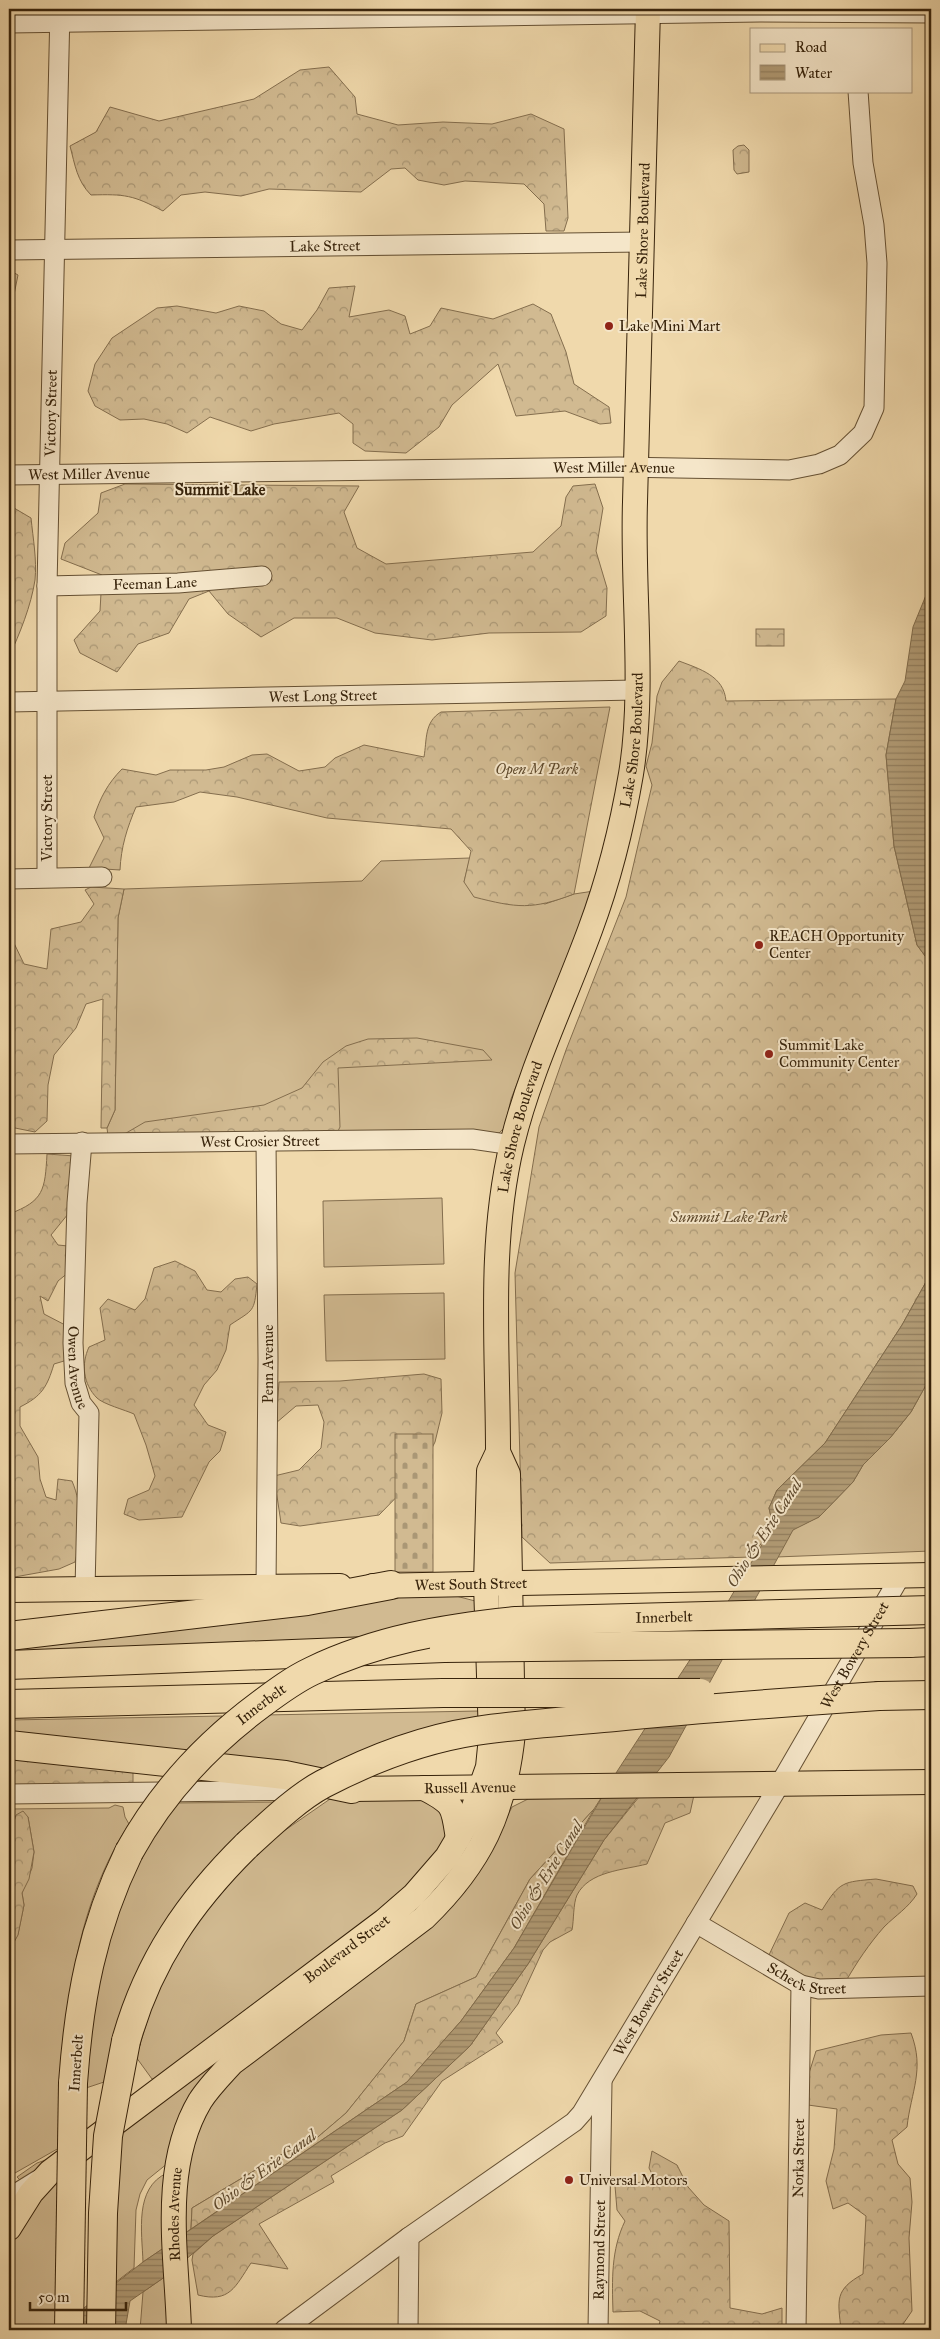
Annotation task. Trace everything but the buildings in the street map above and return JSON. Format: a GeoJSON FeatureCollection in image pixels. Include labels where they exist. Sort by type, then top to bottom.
{"type":"FeatureCollection","features":[{"type":"Feature","properties":{"kind":"highway"},"geometry":{"type":"LineString","coordinates":[[9,1636],[307,1601],[391,1585]]}},
{"type":"Feature","properties":{"kind":"highway","name":"Innerbelt"},"geometry":{"type":"LineString","coordinates":[[69,2330],[73,2083],[86,1974],[103,1912],[129,1852],[147,1821],[184,1773],[234,1724],[297,1678],[351,1655],[386,1643],[460,1626],[516,1621],[931,1610]]}},
{"type":"Feature","properties":{"kind":"highway"},"geometry":{"type":"LineString","coordinates":[[9,1665],[444,1648],[921,1643]]}},
{"type":"Feature","properties":{"kind":"highway"},"geometry":{"type":"LineString","coordinates":[[9,1704],[443,1693],[931,1695]]}},
{"type":"Feature","properties":{"kind":"highway"},"geometry":{"type":"LineString","coordinates":[[101,2330],[103,2213],[108,2136],[126,2041],[143,1991],[168,1941],[210,1882],[272,1822],[322,1785],[388,1755],[431,1741],[475,1731],[707,1708],[879,1696]]}},
{"type":"Feature","properties":{"kind":"highway"},"geometry":{"type":"LineString","coordinates":[[9,1745],[285,1775],[352,1789]]}},
{"type":"Feature","properties":{"kind":"main road","name":"Lake Shore Boulevard"},"geometry":{"type":"LineString","coordinates":[[497,1583],[508,1474],[498,1452],[498,1237],[502,1195],[512,1145],[530,1083],[590,931],[610,872],[632,768],[636,690],[635,548],[648,12]]}},
{"type":"Feature","properties":{"kind":"main road","name":"West South Street"},"geometry":{"type":"LineString","coordinates":[[9,1590],[266,1588],[931,1574]]}},
{"type":"Feature","properties":{"kind":"main road","name":"Boulevard Street"},"geometry":{"type":"LineString","coordinates":[[200,2102],[212,2084],[237,2058],[424,1918],[448,1894],[478,1852],[494,1787],[513,1733],[497,1583]]}},
{"type":"Feature","properties":{"kind":"main road","name":"Russell Avenue"},"geometry":{"type":"LineString","coordinates":[[352,1789],[781,1782],[931,1782]]}},
{"type":"Feature","properties":{"kind":"main road","name":"Boulevard Street"},"geometry":{"type":"LineString","coordinates":[[50,2172],[384,1921],[430,1879],[470,1818],[494,1787]]}},
{"type":"Feature","properties":{"kind":"main road"},"geometry":{"type":"LineString","coordinates":[[424,1788],[446,1799],[452,1806],[458,1839]]}},
{"type":"Feature","properties":{"kind":"main road","name":"Rhodes Avenue"},"geometry":{"type":"LineString","coordinates":[[179,2330],[174,2191],[179,2151],[200,2102]]}},
{"type":"Feature","properties":{"kind":"main road"},"geometry":{"type":"LineString","coordinates":[[9,2228],[31,2193],[50,2172]]}},
{"type":"Feature","properties":{"kind":"street"},"geometry":{"type":"LineString","coordinates":[[9,23],[59,16],[648,12],[858,21],[931,13]]}},
{"type":"Feature","properties":{"kind":"street","name":"Victory Street"},"geometry":{"type":"LineString","coordinates":[[47,878],[47,586],[51,474],[59,16]]}},
{"type":"Feature","properties":{"kind":"street","name":"West Miller Avenue"},"geometry":{"type":"LineString","coordinates":[[9,475],[638,467],[803,469],[840,455],[863,433],[874,408],[877,263],[874,225],[863,163],[858,92]]}},
{"type":"Feature","properties":{"kind":"street","name":"Lake Street"},"geometry":{"type":"LineString","coordinates":[[9,250],[642,242]]}},
{"type":"Feature","properties":{"kind":"street","name":"Feeman Lane"},"geometry":{"type":"LineString","coordinates":[[47,586],[178,583],[262,576]]}},
{"type":"Feature","properties":{"kind":"street","name":"West Long Street"},"geometry":{"type":"LineString","coordinates":[[9,702],[636,690]]}},
{"type":"Feature","properties":{"kind":"street"},"geometry":{"type":"LineString","coordinates":[[9,878],[102,877]]}},
{"type":"Feature","properties":{"kind":"street","name":"West Crosier Street"},"geometry":{"type":"LineString","coordinates":[[9,1144],[472,1139],[512,1145]]}},
{"type":"Feature","properties":{"kind":"street","name":"Penn Avenue"},"geometry":{"type":"LineString","coordinates":[[266,1141],[268,1368],[266,1588]]}},
{"type":"Feature","properties":{"kind":"street","name":"Owen Avenue"},"geometry":{"type":"LineString","coordinates":[[82,1142],[77,1203],[73,1343],[75,1383],[89,1418],[85,1590]]}},
{"type":"Feature","properties":{"kind":"street","name":"West Bowery Street"},"geometry":{"type":"LineString","coordinates":[[284,2330],[409,2237],[574,2122],[587,2106],[781,1782],[901,1575]]}},
{"type":"Feature","properties":{"kind":"street","name":"Russell Avenue"},"geometry":{"type":"LineString","coordinates":[[9,1794],[352,1789]]}},
{"type":"Feature","properties":{"kind":"street","name":"Scheck Street"},"geometry":{"type":"LineString","coordinates":[[696,1923],[800,1985],[819,1988],[931,1986]]}},
{"type":"Feature","properties":{"kind":"street","name":"Norka Street"},"geometry":{"type":"LineString","coordinates":[[796,2330],[800,1985]]}},
{"type":"Feature","properties":{"kind":"street","name":"Raymond Street"},"geometry":{"type":"LineString","coordinates":[[598,2330],[602,2080]]}},
{"type":"Feature","properties":{"kind":"street","name":"Boulevard Street"},"geometry":{"type":"LineString","coordinates":[[9,2198],[50,2172]]}},
{"type":"Feature","properties":{"kind":"street"},"geometry":{"type":"LineString","coordinates":[[408,2330],[409,2237]]}},
{"type":"Feature","properties":{"kind":"green space"},"geometry":{"type":"Polygon","coordinates":[[[329,67],[355,97],[357,114],[398,125],[443,122],[492,124],[531,114],[564,129],[568,218],[564,231],[546,231],[544,204],[524,184],[465,181],[444,185],[418,180],[405,168],[391,169],[361,192],[269,189],[241,196],[205,192],[181,195],[163,211],[128,197],[91,195],[80,178],[70,146],[96,132],[110,107],[159,121],[254,99],[300,70],[329,67]]]}},
{"type":"Feature","properties":{"kind":"green space"},"geometry":{"type":"Polygon","coordinates":[[[744,145],[749,150],[749,172],[737,174],[734,170],[733,150],[738,146],[744,145]]]}},
{"type":"Feature","properties":{"kind":"green space"},"geometry":{"type":"Polygon","coordinates":[[[9,270],[18,275],[9,319],[9,270]]]}},
{"type":"Feature","properties":{"kind":"green space"},"geometry":{"type":"Polygon","coordinates":[[[355,286],[349,317],[389,310],[405,316],[410,334],[430,326],[441,308],[493,319],[533,304],[551,314],[566,352],[574,384],[609,407],[611,423],[600,424],[565,411],[516,416],[498,364],[452,405],[439,427],[406,453],[365,451],[353,443],[353,424],[339,413],[274,424],[251,431],[210,417],[187,433],[167,424],[144,419],[120,420],[95,406],[88,391],[95,364],[112,338],[157,308],[177,306],[216,313],[239,306],[264,311],[281,324],[302,330],[317,310],[329,288],[355,286]]]}},
{"type":"Feature","properties":{"kind":"green space"},"geometry":{"type":"Polygon","coordinates":[[[125,484],[359,486],[344,512],[357,548],[386,564],[533,552],[561,526],[566,497],[573,486],[595,484],[603,508],[596,551],[607,588],[606,616],[581,632],[489,633],[432,640],[375,633],[337,618],[294,618],[261,637],[228,614],[209,591],[189,599],[169,633],[138,644],[117,672],[80,653],[74,640],[100,611],[102,575],[61,559],[65,543],[98,513],[101,493],[125,484]]]}},
{"type":"Feature","properties":{"kind":"green space"},"geometry":{"type":"Polygon","coordinates":[[[9,505],[31,518],[36,565],[31,600],[9,657],[9,505]]]}},
{"type":"Feature","properties":{"kind":"green space"},"geometry":{"type":"Polygon","coordinates":[[[756,629],[784,629],[784,646],[756,646],[756,629]]]}},
{"type":"Feature","properties":{"kind":"green space","name":"Summit Lake Park"},"geometry":{"type":"Polygon","coordinates":[[[679,661],[703,671],[716,679],[721,685],[726,701],[896,699],[886,755],[894,846],[917,945],[931,964],[931,1273],[902,1325],[825,1443],[777,1490],[769,1508],[773,1526],[752,1557],[550,1563],[522,1537],[515,1273],[539,1127],[566,1050],[626,897],[652,785],[646,766],[652,743],[657,696],[662,682],[679,661]]]}},
{"type":"Feature","properties":{"kind":"green space","name":"Open M Park"},"geometry":{"type":"Polygon","coordinates":[[[610,707],[574,894],[547,903],[524,906],[474,897],[464,882],[471,851],[451,829],[327,818],[237,797],[200,792],[174,802],[136,807],[125,838],[120,870],[89,868],[104,838],[94,817],[105,791],[122,769],[156,775],[170,770],[206,770],[224,767],[252,755],[267,754],[299,771],[325,767],[335,758],[364,745],[424,757],[429,726],[441,712],[610,707]]]}},
{"type":"Feature","properties":{"kind":"green space"},"geometry":{"type":"Polygon","coordinates":[[[470,858],[464,882],[545,904],[574,894],[594,891],[511,1099],[505,1127],[499,1133],[108,1136],[107,1128],[115,1110],[118,918],[124,889],[362,881],[381,861],[470,858]]]}},
{"type":"Feature","properties":{"kind":"green space"},"geometry":{"type":"Polygon","coordinates":[[[91,887],[124,889],[118,918],[115,1110],[107,1128],[101,1128],[103,999],[86,1004],[76,1028],[54,1055],[48,1085],[47,1121],[35,1132],[10,1127],[9,926],[12,939],[24,964],[47,969],[51,929],[81,922],[94,904],[85,890],[91,887]]]}},
{"type":"Feature","properties":{"kind":"green space"},"geometry":{"type":"Polygon","coordinates":[[[417,1038],[483,1050],[492,1060],[338,1068],[340,1127],[336,1135],[121,1136],[145,1122],[264,1105],[302,1088],[323,1062],[346,1046],[368,1039],[417,1038]]]}},
{"type":"Feature","properties":{"kind":"green space"},"geometry":{"type":"Polygon","coordinates":[[[47,1154],[75,1156],[68,1214],[51,1235],[58,1245],[68,1246],[69,1272],[58,1281],[48,1301],[40,1296],[44,1314],[69,1327],[69,1350],[64,1361],[54,1364],[49,1379],[39,1395],[20,1407],[20,1426],[38,1457],[40,1479],[46,1497],[56,1500],[58,1479],[72,1481],[80,1511],[80,1531],[75,1562],[59,1569],[9,1578],[9,1214],[29,1204],[40,1193],[45,1177],[47,1154]]]}},
{"type":"Feature","properties":{"kind":"green space"},"geometry":{"type":"Polygon","coordinates":[[[442,1198],[444,1264],[324,1267],[323,1201],[442,1198]]]}},
{"type":"Feature","properties":{"kind":"green space"},"geometry":{"type":"Polygon","coordinates":[[[175,1261],[195,1271],[207,1290],[221,1292],[235,1279],[248,1277],[257,1284],[256,1293],[253,1305],[248,1313],[230,1325],[226,1350],[217,1370],[204,1385],[194,1405],[208,1425],[226,1432],[220,1451],[209,1462],[182,1517],[139,1520],[124,1514],[128,1499],[149,1490],[155,1476],[146,1445],[134,1414],[97,1398],[86,1380],[84,1367],[89,1347],[105,1340],[100,1308],[108,1299],[135,1310],[145,1299],[154,1268],[175,1261]]]}},
{"type":"Feature","properties":{"kind":"green space"},"geometry":{"type":"Polygon","coordinates":[[[444,1293],[445,1359],[326,1361],[324,1295],[444,1293]]]}},
{"type":"Feature","properties":{"kind":"green space"},"geometry":{"type":"Polygon","coordinates":[[[424,1374],[441,1379],[442,1413],[435,1442],[419,1474],[379,1515],[300,1526],[281,1523],[274,1476],[299,1470],[321,1448],[324,1422],[318,1405],[296,1406],[276,1423],[279,1382],[340,1381],[424,1374]]]}},
{"type":"Feature","properties":{"kind":"green space"},"geometry":{"type":"Polygon","coordinates":[[[931,1376],[931,1551],[776,1557],[793,1529],[819,1517],[853,1482],[863,1465],[890,1438],[911,1412],[931,1376]]]}},
{"type":"Feature","properties":{"kind":"green space"},"geometry":{"type":"Polygon","coordinates":[[[395,1434],[433,1434],[433,1572],[395,1572],[395,1434]]]}},
{"type":"Feature","properties":{"kind":"green space"},"geometry":{"type":"Polygon","coordinates":[[[419,1595],[456,1596],[479,1602],[485,1612],[342,1645],[9,1652],[9,1644],[419,1595]]]}},
{"type":"Feature","properties":{"kind":"green space"},"geometry":{"type":"Polygon","coordinates":[[[479,1711],[480,1721],[320,1776],[210,1762],[264,1715],[479,1711]]]}},
{"type":"Feature","properties":{"kind":"green space"},"geometry":{"type":"Polygon","coordinates":[[[222,1716],[178,1758],[9,1741],[9,1720],[222,1716]]]}},
{"type":"Feature","properties":{"kind":"green space"},"geometry":{"type":"Polygon","coordinates":[[[9,1756],[133,1769],[133,1784],[9,1786],[9,1756]]]}},
{"type":"Feature","properties":{"kind":"green space"},"geometry":{"type":"Polygon","coordinates":[[[694,1795],[690,1813],[665,1823],[647,1864],[598,1876],[583,1887],[577,1895],[572,1930],[550,1942],[543,1950],[518,2004],[496,2033],[503,2042],[442,2081],[403,2136],[385,2143],[331,2176],[334,2182],[259,2224],[288,2269],[251,2263],[236,2286],[225,2295],[209,2297],[198,2295],[192,2260],[193,2254],[213,2236],[402,2110],[470,2046],[528,1964],[604,1840],[639,1797],[694,1795]]]}},
{"type":"Feature","properties":{"kind":"green space"},"geometry":{"type":"Polygon","coordinates":[[[426,1797],[436,1800],[449,1823],[442,1849],[418,1882],[162,2079],[152,2079],[136,2057],[152,2006],[168,1970],[191,1929],[250,1860],[281,1833],[330,1799],[426,1797]]]}},
{"type":"Feature","properties":{"kind":"green space"},"geometry":{"type":"Polygon","coordinates":[[[601,1798],[594,1809],[530,1879],[476,1977],[416,2004],[404,2041],[346,2113],[312,2142],[284,2153],[192,2208],[191,2229],[185,2233],[183,2208],[191,2145],[210,2100],[248,2063],[435,1921],[464,1893],[482,1866],[512,1807],[528,1799],[601,1798]]]}},
{"type":"Feature","properties":{"kind":"green space"},"geometry":{"type":"Polygon","coordinates":[[[280,1802],[251,1825],[110,2055],[104,2082],[86,2088],[95,2002],[114,1919],[135,1865],[173,1803],[280,1802]]]}},
{"type":"Feature","properties":{"kind":"green space"},"geometry":{"type":"Polygon","coordinates":[[[115,1805],[123,1807],[129,1824],[108,1861],[92,1900],[80,1940],[67,2022],[59,2148],[15,2173],[9,2166],[9,1951],[18,1934],[24,1905],[22,1893],[32,1868],[34,1852],[28,1817],[9,1837],[9,1809],[109,1808],[115,1805]]]}},
{"type":"Feature","properties":{"kind":"green space"},"geometry":{"type":"Polygon","coordinates":[[[594,1809],[514,1948],[461,2021],[407,2082],[191,2229],[192,2208],[284,2153],[312,2142],[346,2113],[404,2041],[416,2004],[476,1977],[530,1879],[594,1809]]]}},
{"type":"Feature","properties":{"kind":"green space"},"geometry":{"type":"Polygon","coordinates":[[[23,1811],[28,1817],[34,1852],[29,1879],[22,1893],[24,1905],[18,1935],[9,1951],[9,1837],[16,1815],[23,1811]]]}},
{"type":"Feature","properties":{"kind":"green space"},"geometry":{"type":"Polygon","coordinates":[[[876,1879],[913,1886],[917,1894],[879,1933],[846,1981],[813,1983],[768,1957],[789,1913],[805,1903],[822,1910],[833,1893],[843,1885],[849,1882],[876,1879]]]}},
{"type":"Feature","properties":{"kind":"green space"},"geometry":{"type":"Polygon","coordinates":[[[911,2033],[917,2058],[916,2080],[907,2127],[892,2140],[898,2164],[910,2178],[912,2202],[909,2238],[912,2311],[899,2330],[841,2330],[840,2297],[847,2285],[863,2274],[866,2216],[848,2203],[833,2209],[826,2181],[834,2149],[837,2109],[808,2105],[805,2086],[816,2051],[881,2035],[911,2033]]]}},
{"type":"Feature","properties":{"kind":"green space"},"geometry":{"type":"Polygon","coordinates":[[[238,2043],[168,2163],[147,2180],[140,2194],[136,2210],[134,2268],[112,2285],[122,2126],[238,2043]]]}},
{"type":"Feature","properties":{"kind":"green space"},"geometry":{"type":"Polygon","coordinates":[[[652,2151],[677,2165],[688,2187],[704,2205],[729,2221],[730,2308],[762,2314],[782,2308],[782,2325],[780,2330],[658,2330],[660,2321],[640,2311],[613,2312],[615,2254],[620,2232],[625,2221],[617,2210],[615,2186],[655,2180],[649,2168],[652,2151]]]}},
{"type":"Feature","properties":{"kind":"green space"},"geometry":{"type":"Polygon","coordinates":[[[57,2156],[22,2182],[17,2177],[37,2163],[57,2156]]]}},
{"type":"Feature","properties":{"kind":"green space"},"geometry":{"type":"Polygon","coordinates":[[[167,2173],[167,2246],[143,2262],[141,2225],[145,2200],[149,2189],[156,2180],[167,2173]]]}},
{"type":"Feature","properties":{"kind":"green space"},"geometry":{"type":"Polygon","coordinates":[[[58,2177],[57,2329],[9,2330],[9,2250],[19,2228],[58,2177]]]}},
{"type":"Feature","properties":{"kind":"green space"},"geometry":{"type":"Polygon","coordinates":[[[169,2274],[172,2330],[140,2330],[143,2292],[169,2274]]]}},
{"type":"Feature","properties":{"kind":"water"},"geometry":{"type":"Polygon","coordinates":[[[931,583],[931,964],[917,945],[894,846],[886,755],[896,699],[905,681],[913,627],[931,583]]]}},
{"type":"Feature","properties":{"kind":"water"},"geometry":{"type":"Polygon","coordinates":[[[931,1273],[931,1376],[911,1412],[890,1438],[863,1465],[853,1482],[819,1517],[793,1530],[669,1757],[604,1840],[528,1964],[470,2046],[402,2110],[213,2236],[169,2274],[130,2301],[125,2330],[49,2330],[57,2329],[143,2262],[407,2082],[461,2021],[514,1948],[616,1773],[729,1600],[773,1526],[769,1508],[777,1490],[825,1443],[902,1325],[931,1273]]]}},
{"type":"Feature","properties":{"kind":"place","name":"Lake Mini Mart"},"geometry":{"type":"Point","coordinates":[609,326]}},
{"type":"Feature","properties":{"kind":"place","name":"REACH Opportunity Center"},"geometry":{"type":"Point","coordinates":[759,945]}},
{"type":"Feature","properties":{"kind":"place","name":"Summit Lake Community Center"},"geometry":{"type":"Point","coordinates":[769,1054]}},
{"type":"Feature","properties":{"kind":"place","name":"Universal Motors"},"geometry":{"type":"Point","coordinates":[569,2180]}},
{"type":"Feature","properties":{"kind":"district","name":"Summit Lake"},"geometry":{"type":"Point","coordinates":[220,489]}},
{"type":"Feature","properties":{"kind":"water label","name":"Ohio & Erie Canal"},"geometry":{"type":"Point","coordinates":[764,1533]}},
{"type":"Feature","properties":{"kind":"water label","name":"Ohio & Erie Canal"},"geometry":{"type":"Point","coordinates":[546,1875]}},
{"type":"Feature","properties":{"kind":"water label","name":"Ohio & Erie Canal"},"geometry":{"type":"Point","coordinates":[264,2170]}}]}
